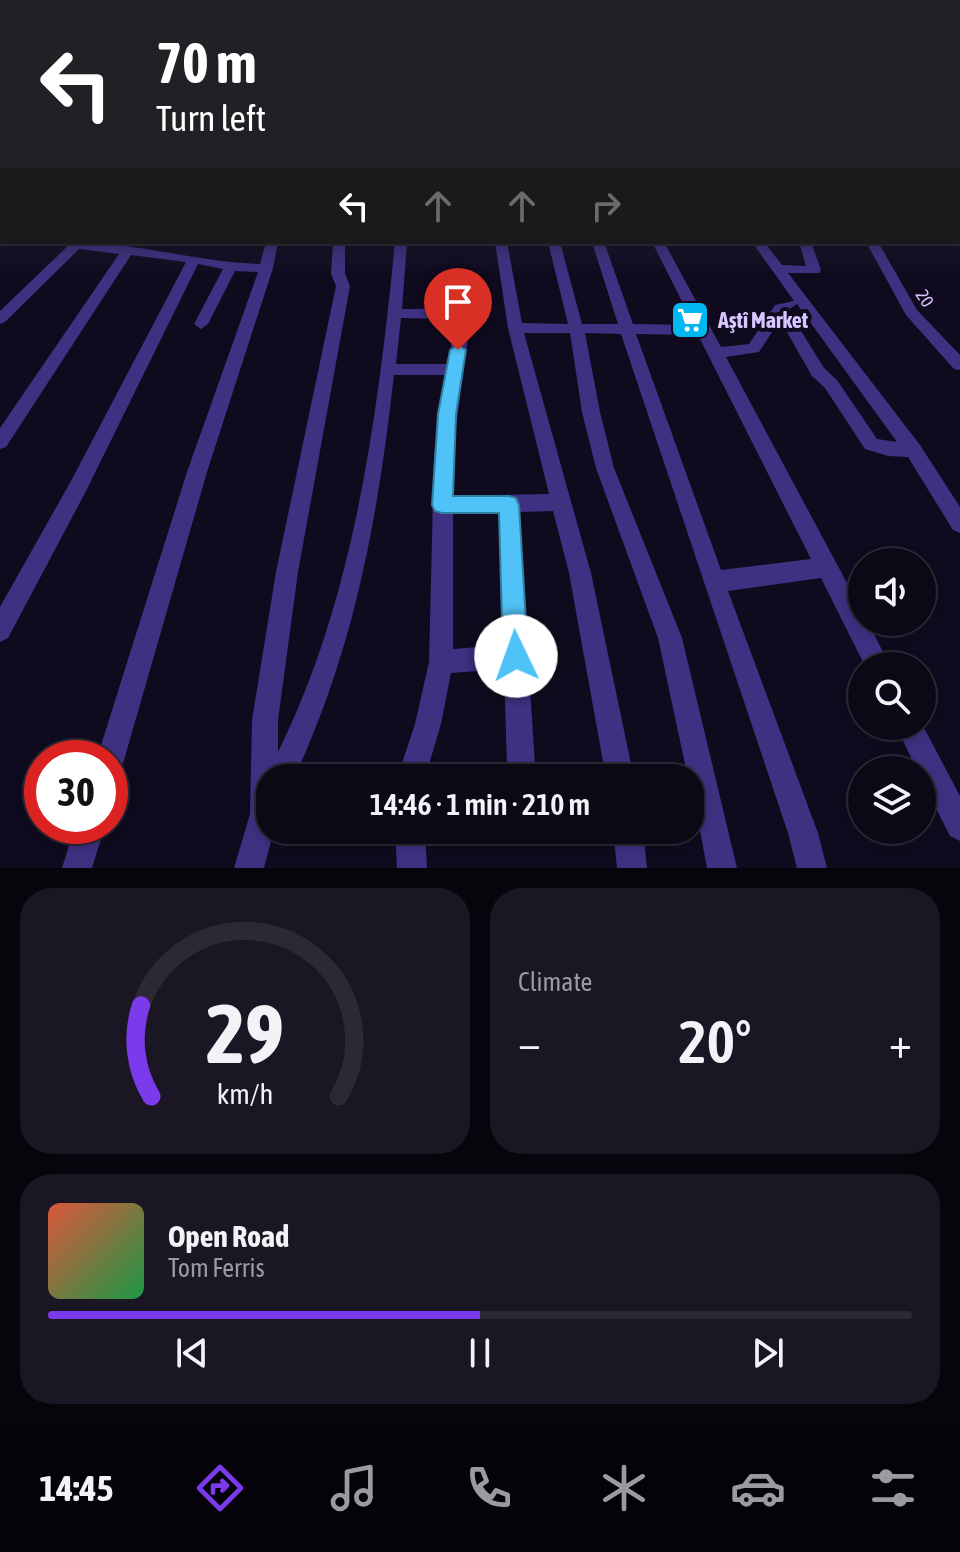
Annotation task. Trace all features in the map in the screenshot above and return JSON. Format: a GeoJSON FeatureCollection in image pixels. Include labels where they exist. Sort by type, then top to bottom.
{"type":"FeatureCollection","features":[{"type":"Feature","properties":{"kind":"street"},"geometry":{"type":"LineString","coordinates":[[0,319],[78,244],[194,259],[231,267],[266,268]]}},
{"type":"Feature","properties":{"kind":"street"},"geometry":{"type":"LineString","coordinates":[[116,740],[197,472],[272,244]]}},
{"type":"Feature","properties":{"kind":"street"},"geometry":{"type":"LineString","coordinates":[[266,764],[265,720],[307,459],[343,286],[338,274],[339,244]]}},
{"type":"Feature","properties":{"kind":"street"},"geometry":{"type":"LineString","coordinates":[[288,764],[301,739],[338,641],[373,483],[401,244]]}},
{"type":"Feature","properties":{"kind":"street"},"geometry":{"type":"LineString","coordinates":[[501,244],[515,328],[593,632],[617,764]]}},
{"type":"Feature","properties":{"kind":"street"},"geometry":{"type":"LineString","coordinates":[[554,244],[582,351],[591,412],[605,468],[670,638],[722,868]]}},
{"type":"Feature","properties":{"kind":"street"},"geometry":{"type":"LineString","coordinates":[[599,244],[713,582],[803,833],[812,868]]}},
{"type":"Feature","properties":{"kind":"street"},"geometry":{"type":"LineString","coordinates":[[659,244],[871,652]]}},
{"type":"Feature","properties":{"kind":"street"},"geometry":{"type":"LineString","coordinates":[[759,244],[913,450],[956,514]]}},
{"type":"Feature","properties":{"kind":"street"},"geometry":{"type":"LineString","coordinates":[[777,269],[814,270],[806,244]]}},
{"type":"Feature","properties":{"kind":"street","name":"20"},"geometry":{"type":"LineString","coordinates":[[873,244],[911,312],[960,365]]}},
{"type":"Feature","properties":{"kind":"street"},"geometry":{"type":"LineString","coordinates":[[0,442],[127,251]]}},
{"type":"Feature","properties":{"kind":"street"},"geometry":{"type":"LineString","coordinates":[[0,630],[78,487],[194,259]]}},
{"type":"Feature","properties":{"kind":"street"},"geometry":{"type":"LineString","coordinates":[[201,324],[231,267]]}},
{"type":"Feature","properties":{"kind":"street"},"geometry":{"type":"LineString","coordinates":[[715,353],[754,348],[780,308],[800,299]]}},
{"type":"Feature","properties":{"kind":"street"},"geometry":{"type":"LineString","coordinates":[[780,308],[818,372],[831,384],[871,444],[888,449],[913,450]]}},
{"type":"Feature","properties":{"kind":"street"},"geometry":{"type":"LineString","coordinates":[[395,313],[456,318],[462,330],[443,456],[441,662],[428,724],[415,764]]}},
{"type":"Feature","properties":{"kind":"street"},"geometry":{"type":"LineString","coordinates":[[515,328],[703,330]]}},
{"type":"Feature","properties":{"kind":"street"},"geometry":{"type":"LineString","coordinates":[[387,369],[454,370]]}},
{"type":"Feature","properties":{"kind":"street"},"geometry":{"type":"LineString","coordinates":[[442,505],[562,502]]}},
{"type":"Feature","properties":{"kind":"street"},"geometry":{"type":"LineString","coordinates":[[509,505],[521,764]]}},
{"type":"Feature","properties":{"kind":"street"},"geometry":{"type":"LineString","coordinates":[[713,582],[827,567]]}},
{"type":"Feature","properties":{"kind":"street"},"geometry":{"type":"LineString","coordinates":[[441,662],[516,656]]}},
{"type":"Feature","properties":{"kind":"street"},"geometry":{"type":"LineString","coordinates":[[916,740],[960,826]]}},
{"type":"Feature","properties":{"kind":"street"},"geometry":{"type":"LineString","coordinates":[[249,868],[256,842]]}},
{"type":"Feature","properties":{"kind":"street"},"geometry":{"type":"LineString","coordinates":[[77,868],[84,844]]}},
{"type":"Feature","properties":{"kind":"street"},"geometry":{"type":"LineString","coordinates":[[411,844],[412,868]]}},
{"type":"Feature","properties":{"kind":"street"},"geometry":{"type":"LineString","coordinates":[[629,844],[632,868]]}},
{"type":"Feature","properties":{"kind":"place","name":"Aştî Market"},"geometry":{"type":"Point","coordinates":[690,320]}},
{"type":"Feature","properties":{"kind":"route"},"geometry":{"type":"LineString","coordinates":[[458,350],[447,414],[442,505],[509,505],[516,656]]}}]}
